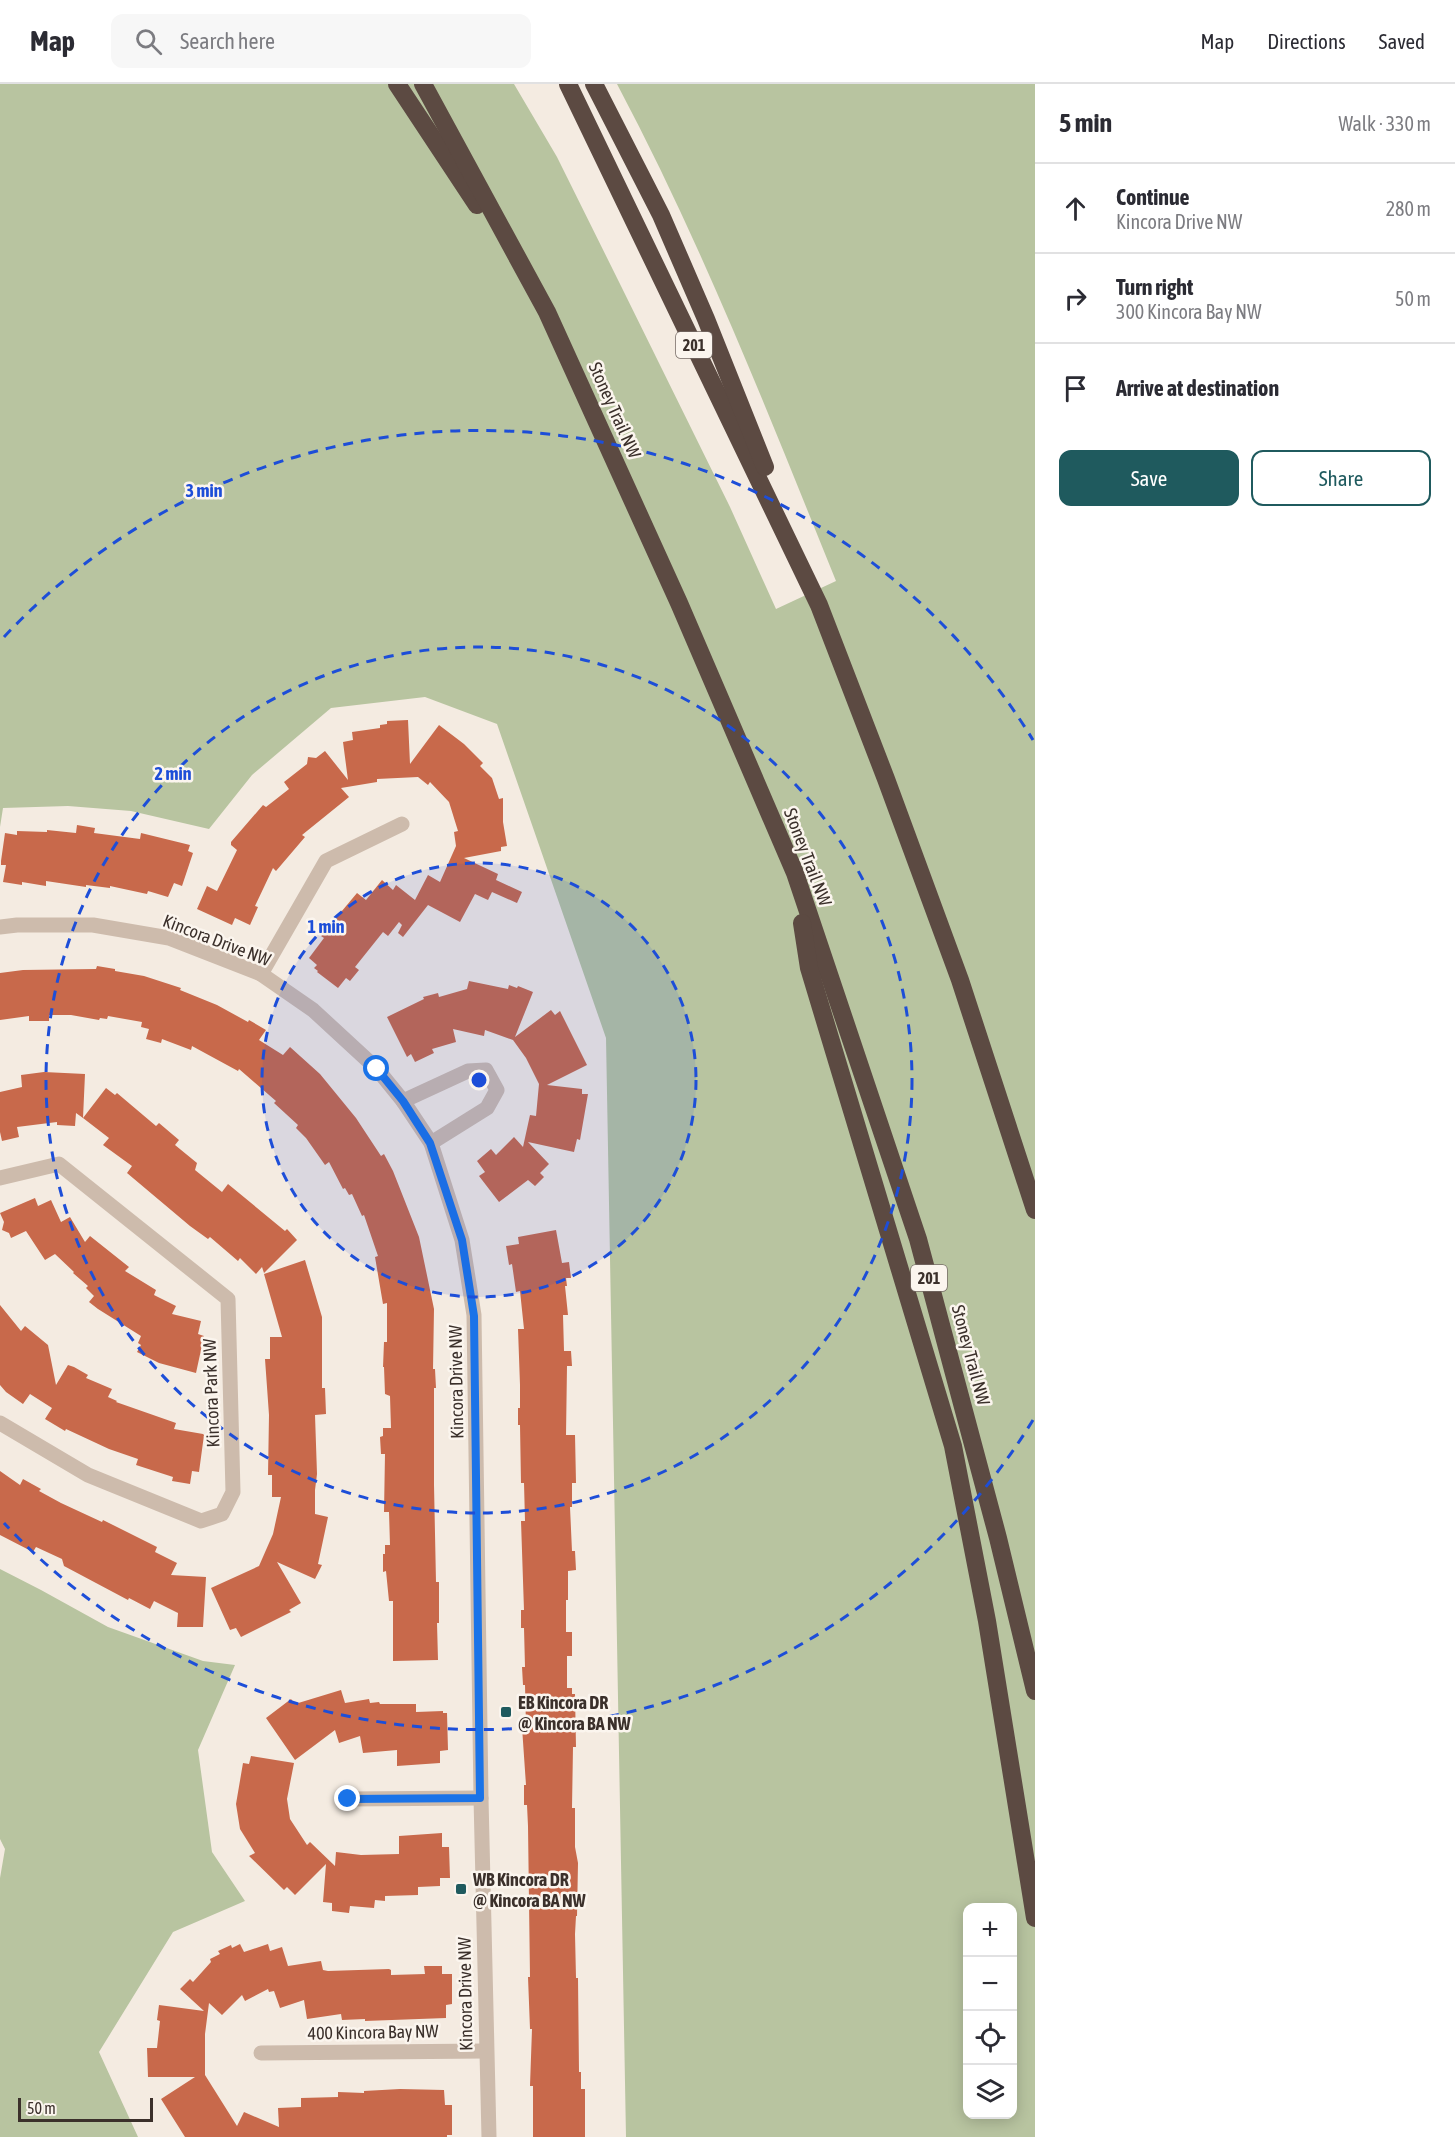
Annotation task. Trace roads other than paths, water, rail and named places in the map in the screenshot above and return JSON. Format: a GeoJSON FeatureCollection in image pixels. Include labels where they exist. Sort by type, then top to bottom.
{"type":"FeatureCollection","features":[{"type":"Feature","properties":{"kind":"highway"},"geometry":{"type":"LineString","coordinates":[[397,84],[547,312]]}},
{"type":"Feature","properties":{"kind":"highway","name":"Stoney Trail NW"},"geometry":{"type":"LineString","coordinates":[[423,84],[547,312],[679,603],[795,873],[918,1239],[998,1538],[1035,1691]]}},
{"type":"Feature","properties":{"kind":"highway","name":"201"},"geometry":{"type":"LineString","coordinates":[[568,84],[819,605],[960,980],[1035,1210]]}},
{"type":"Feature","properties":{"kind":"highway"},"geometry":{"type":"LineString","coordinates":[[594,84],[661,214],[706,319],[819,605]]}},
{"type":"Feature","properties":{"kind":"highway"},"geometry":{"type":"LineString","coordinates":[[795,873],[809,968],[953,1446],[987,1621],[1035,1918]]}},
{"type":"Feature","properties":{"kind":"street"},"geometry":{"type":"LineString","coordinates":[[261,974],[326,861],[402,824]]}},
{"type":"Feature","properties":{"kind":"street","name":"Kincora Drive NW"},"geometry":{"type":"LineString","coordinates":[[0,927],[17,924],[93,926],[158,936],[169,938],[261,974],[313,1010],[377,1069],[403,1101],[430,1143],[462,1240],[474,1316],[480,1798],[489,2137]]}},
{"type":"Feature","properties":{"kind":"street"},"geometry":{"type":"LineString","coordinates":[[403,1101],[468,1071],[486,1070],[497,1090],[487,1108],[430,1143]]}},
{"type":"Feature","properties":{"kind":"street","name":"Kincora Park NW"},"geometry":{"type":"LineString","coordinates":[[0,1178],[59,1164],[228,1299],[234,1492],[222,1514],[201,1521],[88,1475],[0,1423]]}},
{"type":"Feature","properties":{"kind":"street"},"geometry":{"type":"LineString","coordinates":[[348,1799],[480,1798]]}},
{"type":"Feature","properties":{"kind":"street","name":"400 Kincora Bay NW"},"geometry":{"type":"LineString","coordinates":[[261,2053],[486,2050]]}},
{"type":"Feature","properties":{"kind":"place","name":"EB Kincora DR @ Kincora BA NW"},"geometry":{"type":"Point","coordinates":[506,1712]}},
{"type":"Feature","properties":{"kind":"place","name":"WB Kincora DR @ Kincora BA NW"},"geometry":{"type":"Point","coordinates":[461,1889]}}]}
